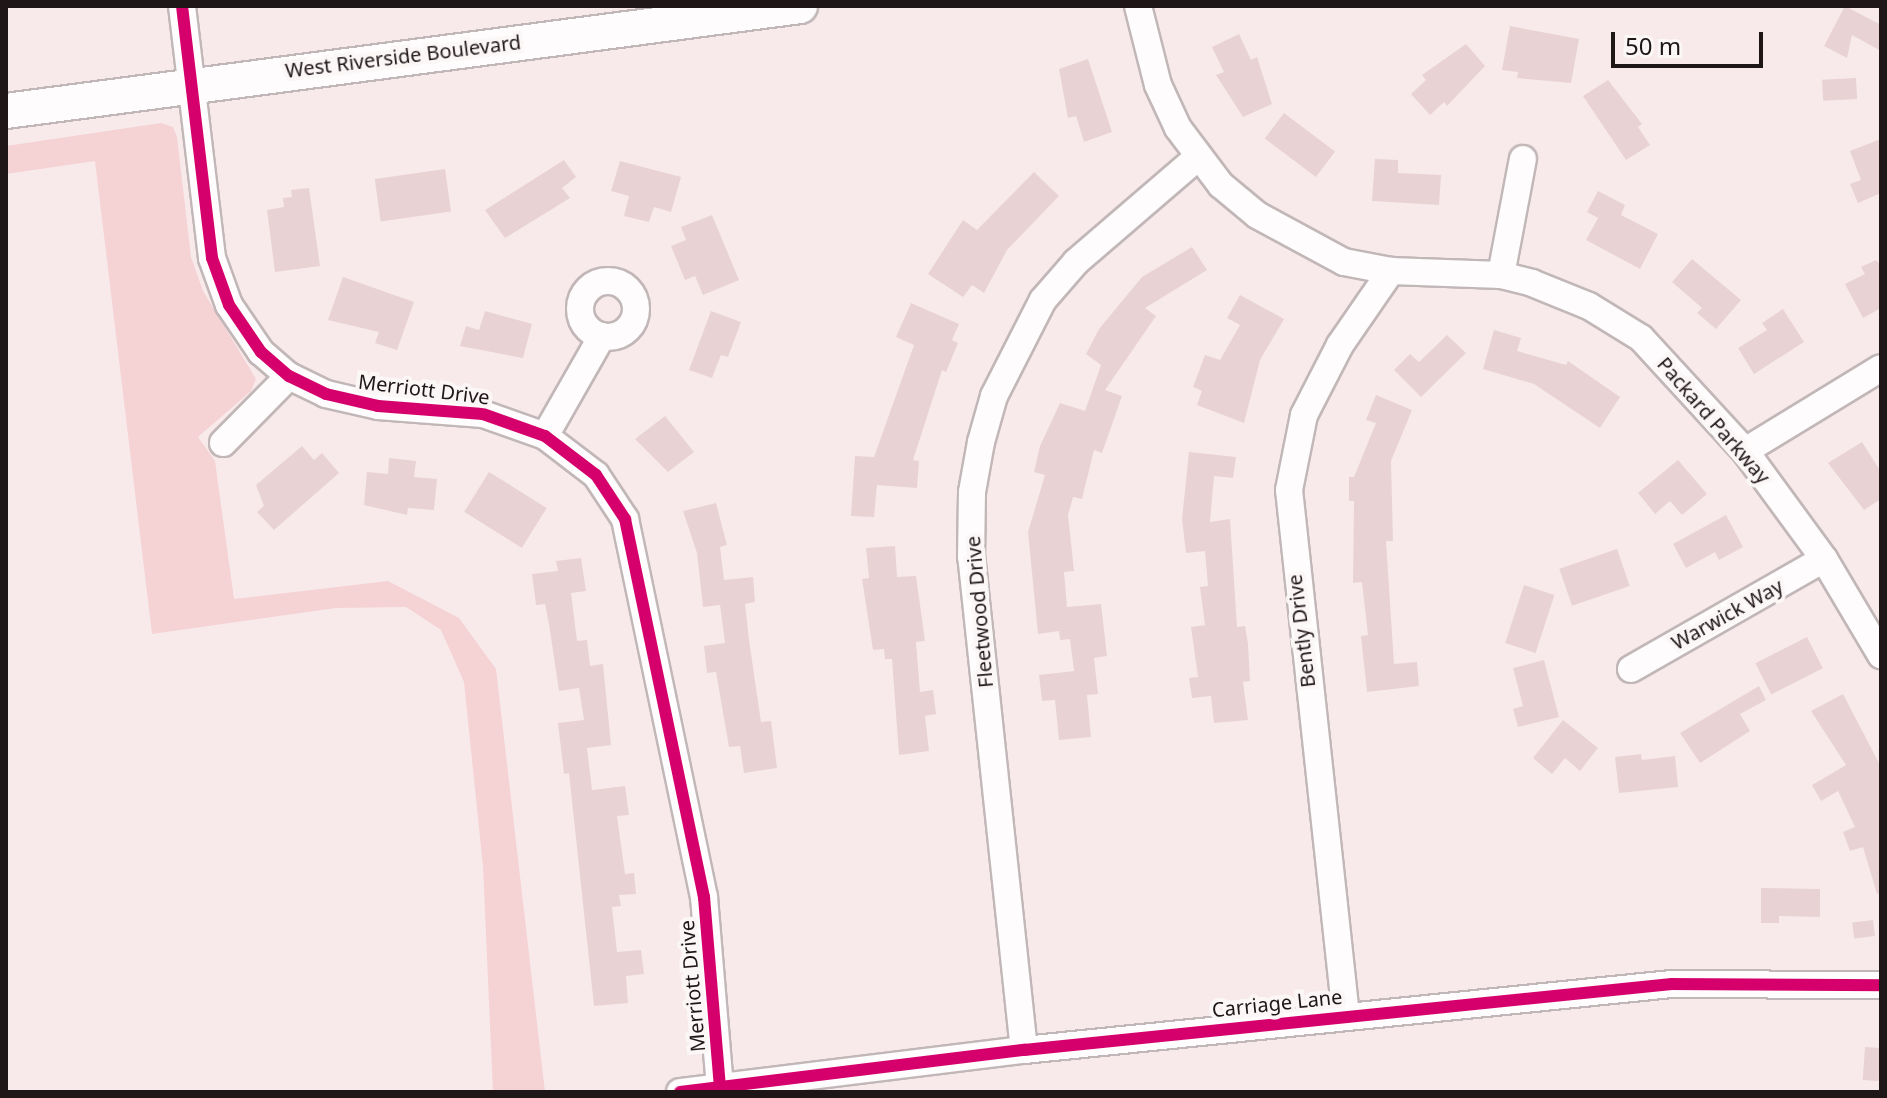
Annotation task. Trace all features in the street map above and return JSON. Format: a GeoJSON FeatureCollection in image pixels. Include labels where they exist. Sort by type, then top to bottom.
{"type":"FeatureCollection","features":[{"type":"Feature","properties":{"kind":"main road","name":"West Riverside Boulevard"},"geometry":{"type":"LineString","coordinates":[[6,111],[190,84],[800,6]]}},
{"type":"Feature","properties":{"kind":"street","name":"Merriott Drive"},"geometry":{"type":"LineString","coordinates":[[182,6],[217,278],[244,332],[289,376],[352,401],[483,414],[545,436],[576,455],[613,496],[632,542],[704,897],[720,1088]]}},
{"type":"Feature","properties":{"kind":"street","name":"Packard Parkway"},"geometry":{"type":"LineString","coordinates":[[1138,6],[1158,85],[1197,158],[1257,215],[1305,244],[1344,262],[1391,271],[1501,275],[1589,306],[1641,338],[1745,451],[1824,559],[1881,655]]}},
{"type":"Feature","properties":{"kind":"street","name":"Fleetwood Drive"},"geometry":{"type":"LineString","coordinates":[[1024,1050],[971,557],[972,492],[981,442],[994,396],[1043,300],[1076,262],[1197,158]]}},
{"type":"Feature","properties":{"kind":"street"},"geometry":{"type":"LineString","coordinates":[[1501,275],[1523,159]]}},
{"type":"Feature","properties":{"kind":"street","name":"Bently Drive"},"geometry":{"type":"LineString","coordinates":[[1346,1016],[1289,490],[1304,415],[1340,345],[1391,271]]}},
{"type":"Feature","properties":{"kind":"street"},"geometry":{"type":"LineString","coordinates":[[545,436],[602,336]]}},
{"type":"Feature","properties":{"kind":"street"},"geometry":{"type":"LineString","coordinates":[[1745,451],[1881,368]]}},
{"type":"Feature","properties":{"kind":"street"},"geometry":{"type":"LineString","coordinates":[[223,443],[289,376]]}},
{"type":"Feature","properties":{"kind":"street","name":"Warwick Way"},"geometry":{"type":"LineString","coordinates":[[1631,669],[1824,559]]}},
{"type":"Feature","properties":{"kind":"street","name":"Carriage Lane"},"geometry":{"type":"LineString","coordinates":[[680,1092],[1024,1050],[1672,984],[1881,985]]}},
{"type":"Feature","properties":{"kind":"shaded area"},"geometry":{"type":"Polygon","coordinates":[[[161,123],[173,127],[177,137],[191,257],[203,291],[256,379],[251,391],[198,437],[215,461],[234,599],[388,581],[459,618],[496,669],[545,1092],[493,1092],[483,867],[464,682],[441,630],[406,607],[336,608],[152,634],[95,161],[6,174],[6,146],[161,123]]]}},
{"type":"Feature","properties":{"kind":"building"},"geometry":{"type":"Polygon","coordinates":[[[1845,6],[1881,25],[1881,51],[1852,35],[1847,58],[1824,46],[1845,6]]]}},
{"type":"Feature","properties":{"kind":"building"},"geometry":{"type":"Polygon","coordinates":[[[1510,26],[1579,39],[1571,83],[1517,78],[1518,72],[1502,70],[1510,26]]]}},
{"type":"Feature","properties":{"kind":"building"},"geometry":{"type":"Polygon","coordinates":[[[1239,34],[1251,60],[1257,57],[1272,104],[1243,117],[1216,75],[1224,72],[1212,47],[1239,34]]]}},
{"type":"Feature","properties":{"kind":"building"},"geometry":{"type":"Polygon","coordinates":[[[1466,44],[1485,66],[1447,106],[1444,102],[1430,115],[1411,94],[1426,80],[1422,75],[1466,44]]]}},
{"type":"Feature","properties":{"kind":"building"},"geometry":{"type":"Polygon","coordinates":[[[1088,59],[1112,132],[1084,142],[1076,116],[1068,118],[1059,69],[1088,59]]]}},
{"type":"Feature","properties":{"kind":"building"},"geometry":{"type":"Polygon","coordinates":[[[1856,78],[1857,99],[1823,101],[1822,80],[1856,78]]]}},
{"type":"Feature","properties":{"kind":"building"},"geometry":{"type":"Polygon","coordinates":[[[1608,80],[1642,124],[1638,127],[1650,145],[1626,160],[1583,96],[1608,80]]]}},
{"type":"Feature","properties":{"kind":"building"},"geometry":{"type":"Polygon","coordinates":[[[1284,113],[1335,152],[1316,177],[1265,139],[1284,113]]]}},
{"type":"Feature","properties":{"kind":"building"},"geometry":{"type":"Polygon","coordinates":[[[1881,139],[1881,193],[1858,203],[1850,184],[1861,180],[1850,151],[1881,139]]]}},
{"type":"Feature","properties":{"kind":"building"},"geometry":{"type":"Polygon","coordinates":[[[1375,159],[1398,160],[1398,173],[1441,175],[1439,205],[1372,201],[1375,159]]]}},
{"type":"Feature","properties":{"kind":"building"},"geometry":{"type":"Polygon","coordinates":[[[564,160],[576,177],[562,188],[570,198],[505,238],[485,210],[564,160]]]}},
{"type":"Feature","properties":{"kind":"building"},"geometry":{"type":"Polygon","coordinates":[[[620,161],[681,177],[671,212],[654,207],[649,222],[624,216],[629,196],[611,191],[620,161]]]}},
{"type":"Feature","properties":{"kind":"building"},"geometry":{"type":"Polygon","coordinates":[[[445,169],[451,212],[381,221],[375,179],[445,169]]]}},
{"type":"Feature","properties":{"kind":"building"},"geometry":{"type":"Polygon","coordinates":[[[1034,172],[1059,196],[1007,250],[984,293],[972,285],[963,297],[928,274],[963,220],[977,230],[1034,172]]]}},
{"type":"Feature","properties":{"kind":"building"},"geometry":{"type":"Polygon","coordinates":[[[309,188],[320,266],[275,272],[267,210],[284,207],[283,198],[292,197],[291,190],[309,188]]]}},
{"type":"Feature","properties":{"kind":"building"},"geometry":{"type":"Polygon","coordinates":[[[1598,191],[1625,205],[1621,215],[1658,234],[1640,269],[1586,240],[1598,218],[1587,212],[1598,191]]]}},
{"type":"Feature","properties":{"kind":"building"},"geometry":{"type":"Polygon","coordinates":[[[712,215],[739,280],[703,295],[695,276],[685,280],[671,246],[686,240],[681,227],[712,215]]]}},
{"type":"Feature","properties":{"kind":"building"},"geometry":{"type":"Polygon","coordinates":[[[1192,247],[1207,270],[1145,308],[1156,316],[1105,390],[1122,396],[1102,453],[1094,450],[1082,499],[1073,497],[1068,515],[1074,571],[1064,572],[1067,607],[1101,604],[1107,656],[1094,658],[1098,694],[1087,695],[1091,737],[1059,740],[1055,700],[1042,701],[1039,675],[1074,671],[1070,639],[1060,640],[1059,631],[1038,634],[1028,532],[1045,475],[1034,472],[1040,446],[1060,403],[1085,411],[1101,365],[1086,354],[1099,329],[1142,277],[1192,247]]]}},
{"type":"Feature","properties":{"kind":"building"},"geometry":{"type":"Polygon","coordinates":[[[1692,259],[1741,300],[1716,329],[1697,313],[1702,308],[1672,282],[1692,259]]]}},
{"type":"Feature","properties":{"kind":"building"},"geometry":{"type":"Polygon","coordinates":[[[1876,260],[1881,265],[1881,308],[1863,318],[1845,284],[1865,274],[1861,267],[1876,260]]]}},
{"type":"Feature","properties":{"kind":"building"},"geometry":{"type":"Polygon","coordinates":[[[343,277],[414,302],[397,350],[375,343],[379,332],[328,320],[343,277]]]}},
{"type":"Feature","properties":{"kind":"building"},"geometry":{"type":"Polygon","coordinates":[[[1240,295],[1284,319],[1260,360],[1244,423],[1197,405],[1202,391],[1193,387],[1205,355],[1220,360],[1240,325],[1227,318],[1240,295]]]}},
{"type":"Feature","properties":{"kind":"building"},"geometry":{"type":"Polygon","coordinates":[[[911,303],[959,324],[952,340],[958,343],[946,372],[942,370],[913,460],[919,461],[917,488],[877,485],[874,517],[851,516],[855,456],[874,457],[914,345],[896,337],[911,303]]]}},
{"type":"Feature","properties":{"kind":"building"},"geometry":{"type":"Polygon","coordinates":[[[1783,309],[1804,342],[1754,374],[1738,348],[1767,330],[1762,323],[1783,309]]]}},
{"type":"Feature","properties":{"kind":"building"},"geometry":{"type":"Polygon","coordinates":[[[485,311],[532,324],[523,358],[460,346],[466,326],[479,330],[485,311]]]}},
{"type":"Feature","properties":{"kind":"building"},"geometry":{"type":"Polygon","coordinates":[[[711,311],[741,322],[728,357],[721,355],[712,378],[689,370],[711,311]]]}},
{"type":"Feature","properties":{"kind":"building"},"geometry":{"type":"Polygon","coordinates":[[[1494,330],[1521,338],[1517,351],[1566,365],[1568,361],[1620,397],[1600,428],[1534,384],[1483,369],[1494,330]]]}},
{"type":"Feature","properties":{"kind":"building"},"geometry":{"type":"Polygon","coordinates":[[[1447,335],[1466,353],[1421,397],[1394,370],[1410,354],[1419,362],[1447,335]]]}},
{"type":"Feature","properties":{"kind":"building"},"geometry":{"type":"Polygon","coordinates":[[[1376,395],[1412,410],[1391,461],[1393,541],[1386,541],[1394,664],[1417,662],[1419,686],[1367,692],[1361,636],[1368,635],[1362,582],[1353,583],[1354,501],[1349,501],[1349,477],[1354,477],[1376,423],[1366,420],[1376,395]]]}},
{"type":"Feature","properties":{"kind":"building"},"geometry":{"type":"Polygon","coordinates":[[[665,416],[694,452],[668,472],[635,439],[665,416]]]}},
{"type":"Feature","properties":{"kind":"building"},"geometry":{"type":"Polygon","coordinates":[[[1862,442],[1881,472],[1881,499],[1864,510],[1828,463],[1862,442]]]}},
{"type":"Feature","properties":{"kind":"building"},"geometry":{"type":"Polygon","coordinates":[[[302,446],[314,460],[322,453],[339,473],[274,530],[257,512],[264,506],[256,485],[302,446]]]}},
{"type":"Feature","properties":{"kind":"building"},"geometry":{"type":"Polygon","coordinates":[[[1189,452],[1236,457],[1233,478],[1214,476],[1210,522],[1230,519],[1237,627],[1245,626],[1248,644],[1250,681],[1243,682],[1248,720],[1214,723],[1211,696],[1192,698],[1189,678],[1198,677],[1191,627],[1205,625],[1200,587],[1208,586],[1205,551],[1186,553],[1182,519],[1189,452]]]}},
{"type":"Feature","properties":{"kind":"building"},"geometry":{"type":"Polygon","coordinates":[[[389,458],[416,461],[414,477],[437,479],[434,510],[408,508],[407,515],[364,505],[367,472],[388,474],[389,458]]]}},
{"type":"Feature","properties":{"kind":"building"},"geometry":{"type":"Polygon","coordinates":[[[1678,460],[1707,494],[1682,515],[1670,501],[1655,514],[1638,493],[1678,460]]]}},
{"type":"Feature","properties":{"kind":"building"},"geometry":{"type":"Polygon","coordinates":[[[489,472],[547,508],[522,548],[464,512],[489,472]]]}},
{"type":"Feature","properties":{"kind":"building"},"geometry":{"type":"Polygon","coordinates":[[[716,503],[727,545],[720,547],[724,580],[753,577],[755,602],[745,604],[749,640],[761,722],[771,721],[777,768],[744,773],[740,746],[729,747],[716,672],[707,673],[704,646],[725,643],[720,605],[703,607],[697,553],[683,511],[716,503]]]}},
{"type":"Feature","properties":{"kind":"building"},"geometry":{"type":"Polygon","coordinates":[[[1726,515],[1743,547],[1719,560],[1715,552],[1686,568],[1673,544],[1726,515]]]}},
{"type":"Feature","properties":{"kind":"building"},"geometry":{"type":"Polygon","coordinates":[[[895,546],[897,577],[916,576],[925,641],[916,642],[920,692],[933,690],[936,714],[925,716],[929,751],[899,755],[892,659],[885,659],[884,649],[873,650],[862,579],[869,578],[866,548],[895,546]]]}},
{"type":"Feature","properties":{"kind":"building"},"geometry":{"type":"Polygon","coordinates":[[[1617,549],[1630,586],[1572,606],[1559,569],[1617,549]]]}},
{"type":"Feature","properties":{"kind":"building"},"geometry":{"type":"Polygon","coordinates":[[[581,558],[586,591],[571,593],[577,641],[587,640],[590,666],[603,664],[611,745],[587,748],[592,790],[625,786],[629,815],[617,816],[625,874],[634,873],[636,894],[619,895],[621,906],[612,907],[617,952],[641,950],[644,974],[626,976],[628,1003],[594,1006],[569,773],[564,774],[558,723],[584,720],[579,688],[559,691],[545,604],[536,605],[532,574],[558,571],[556,561],[581,558]]]}},
{"type":"Feature","properties":{"kind":"building"},"geometry":{"type":"Polygon","coordinates":[[[1524,585],[1554,595],[1536,653],[1505,643],[1524,585]]]}},
{"type":"Feature","properties":{"kind":"building"},"geometry":{"type":"Polygon","coordinates":[[[1807,637],[1823,668],[1771,695],[1755,663],[1807,637]]]}},
{"type":"Feature","properties":{"kind":"building"},"geometry":{"type":"Polygon","coordinates":[[[1544,660],[1559,717],[1518,727],[1513,709],[1523,706],[1513,668],[1544,660]]]}},
{"type":"Feature","properties":{"kind":"building"},"geometry":{"type":"Polygon","coordinates":[[[1759,686],[1766,700],[1740,714],[1750,731],[1700,763],[1680,733],[1759,686]]]}},
{"type":"Feature","properties":{"kind":"building"},"geometry":{"type":"Polygon","coordinates":[[[1843,694],[1881,767],[1881,893],[1877,894],[1863,847],[1850,851],[1843,832],[1855,827],[1838,791],[1821,801],[1812,785],[1846,765],[1811,711],[1843,694]]]}},
{"type":"Feature","properties":{"kind":"building"},"geometry":{"type":"Polygon","coordinates":[[[1563,720],[1598,748],[1580,771],[1565,758],[1552,774],[1533,758],[1563,720]]]}},
{"type":"Feature","properties":{"kind":"building"},"geometry":{"type":"Polygon","coordinates":[[[1641,754],[1642,760],[1675,756],[1678,787],[1619,793],[1615,757],[1641,754]]]}},
{"type":"Feature","properties":{"kind":"building"},"geometry":{"type":"Polygon","coordinates":[[[1761,888],[1820,889],[1820,917],[1779,916],[1779,923],[1761,923],[1761,888]]]}},
{"type":"Feature","properties":{"kind":"building"},"geometry":{"type":"Polygon","coordinates":[[[1873,920],[1875,936],[1854,938],[1852,923],[1873,920]]]}},
{"type":"Feature","properties":{"kind":"building"},"geometry":{"type":"Polygon","coordinates":[[[1865,1047],[1881,1048],[1879,1081],[1863,1080],[1865,1047]]]}},
{"type":"Feature","properties":{"kind":"cycle path"},"geometry":{"type":"LineString","coordinates":[[182,6],[212,258],[229,305],[261,352],[289,376],[326,394],[378,406],[483,414],[545,436],[596,475],[625,519],[704,897],[720,1088]]}},
{"type":"Feature","properties":{"kind":"cycle path"},"geometry":{"type":"LineString","coordinates":[[680,1092],[1024,1050],[1672,984],[1881,985]]}}]}
